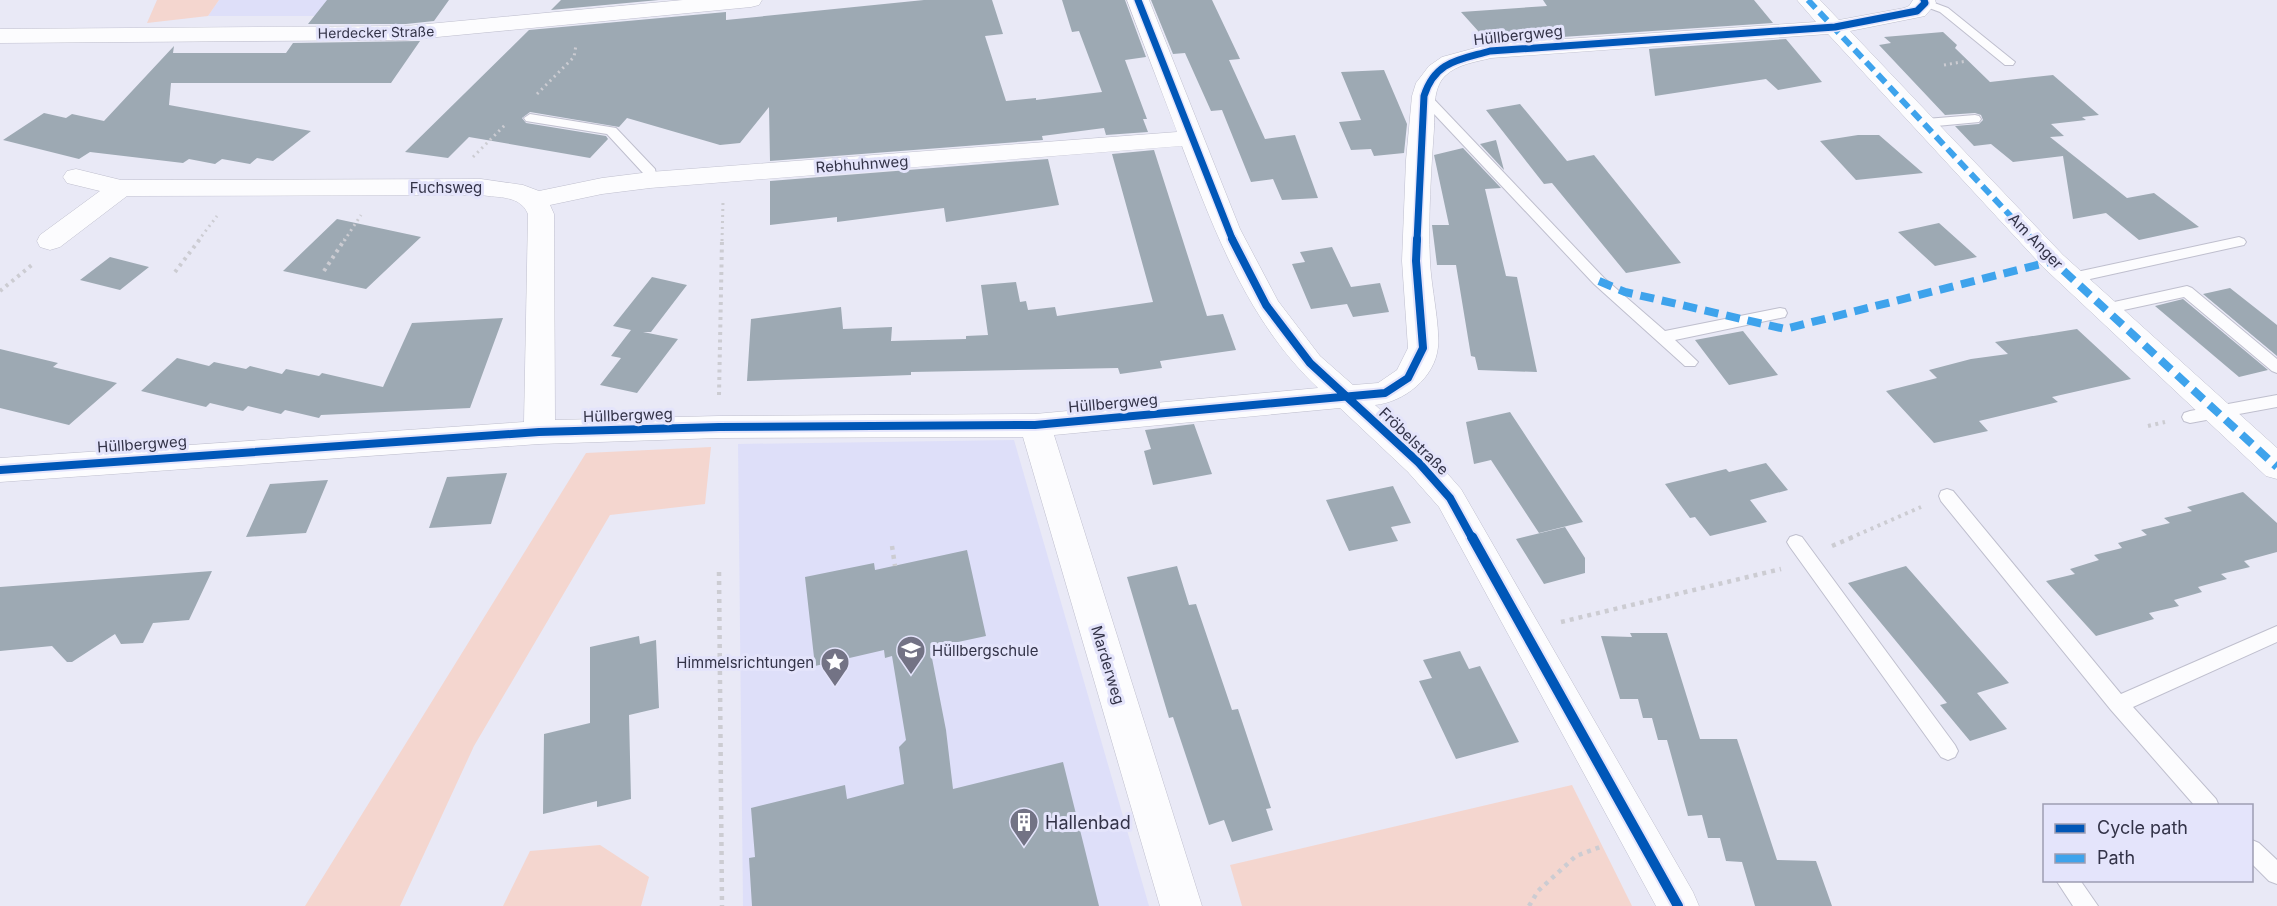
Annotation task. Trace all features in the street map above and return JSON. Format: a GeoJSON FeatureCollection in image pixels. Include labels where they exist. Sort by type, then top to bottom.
{"type":"FeatureCollection","features":[{"type":"Feature","properties":{"kind":"street","name":"Herdecker Straße"},"geometry":{"type":"LineString","coordinates":[[0,36],[406,33],[751,0]]}},
{"type":"Feature","properties":{"kind":"street","name":"Fröbelstraße"},"geometry":{"type":"LineString","coordinates":[[1138,0],[1227,229],[1266,305],[1310,363],[1419,463],[1450,498],[1678,906]]}},
{"type":"Feature","properties":{"kind":"street","name":"Am Anger"},"geometry":{"type":"LineString","coordinates":[[1808,0],[2072,278],[2277,467]]}},
{"type":"Feature","properties":{"kind":"street","name":"Hüllbergweg"},"geometry":{"type":"LineString","coordinates":[[0,470],[539,432],[1035,425],[1385,393],[1408,378],[1419,362],[1423,348],[1416,261],[1424,96],[1428,83],[1437,71],[1450,62],[1490,51],[1835,27],[1851,22],[1917,11],[1924,2]]}},
{"type":"Feature","properties":{"kind":"street","name":"Rebhuhnweg"},"geometry":{"type":"LineString","coordinates":[[535,200],[602,186],[650,180],[1190,138]]}},
{"type":"Feature","properties":{"kind":"street","name":"Fuchsweg"},"geometry":{"type":"LineString","coordinates":[[76,177],[120,188],[502,188],[523,193],[535,200]]}},
{"type":"Feature","properties":{"kind":"street"},"geometry":{"type":"LineString","coordinates":[[50,241],[120,188]]}},
{"type":"Feature","properties":{"kind":"street"},"geometry":{"type":"LineString","coordinates":[[535,200],[540,214],[539,432]]}},
{"type":"Feature","properties":{"kind":"street","name":"Marderweg"},"geometry":{"type":"LineString","coordinates":[[1035,425],[1181,906]]}},
{"type":"Feature","properties":{"kind":"lane"},"geometry":{"type":"LineString","coordinates":[[1924,2],[1944,10],[2009,62]]}},
{"type":"Feature","properties":{"kind":"lane"},"geometry":{"type":"LineString","coordinates":[[1424,96],[1599,281],[1690,362]]}},
{"type":"Feature","properties":{"kind":"lane"},"geometry":{"type":"LineString","coordinates":[[531,118],[611,131],[650,172],[650,180]]}},
{"type":"Feature","properties":{"kind":"lane"},"geometry":{"type":"LineString","coordinates":[[1926,123],[1974,119]]}},
{"type":"Feature","properties":{"kind":"lane"},"geometry":{"type":"LineString","coordinates":[[2072,278],[2239,242]]}},
{"type":"Feature","properties":{"kind":"lane"},"geometry":{"type":"LineString","coordinates":[[2105,309],[2187,291],[2277,367]]}},
{"type":"Feature","properties":{"kind":"lane"},"geometry":{"type":"LineString","coordinates":[[1662,337],[1780,312]]}},
{"type":"Feature","properties":{"kind":"lane"},"geometry":{"type":"LineString","coordinates":[[2190,417],[2277,401]]}},
{"type":"Feature","properties":{"kind":"lane"},"geometry":{"type":"LineString","coordinates":[[1947,496],[2118,704],[2207,804]]}},
{"type":"Feature","properties":{"kind":"lane"},"geometry":{"type":"LineString","coordinates":[[1796,542],[1816,554],[1948,751]]}},
{"type":"Feature","properties":{"kind":"lane"},"geometry":{"type":"LineString","coordinates":[[2118,704],[2277,634]]}},
{"type":"Feature","properties":{"kind":"lane"},"geometry":{"type":"LineString","coordinates":[[2253,851],[2277,874]]}},
{"type":"Feature","properties":{"kind":"lane"},"geometry":{"type":"LineString","coordinates":[[2068,882],[2087,906]]}},
{"type":"Feature","properties":{"kind":"path"},"geometry":{"type":"LineString","coordinates":[[719,428],[723,174]]}},
{"type":"Feature","properties":{"kind":"path"},"geometry":{"type":"LineString","coordinates":[[175,272],[240,187]]}},
{"type":"Feature","properties":{"kind":"path"},"geometry":{"type":"LineString","coordinates":[[324,271],[380,187]]}},
{"type":"Feature","properties":{"kind":"path"},"geometry":{"type":"LineString","coordinates":[[0,291],[49,251],[50,241]]}},
{"type":"Feature","properties":{"kind":"path"},"geometry":{"type":"LineString","coordinates":[[1525,630],[1776,571],[1947,496]]}},
{"type":"Feature","properties":{"kind":"path"},"geometry":{"type":"LineString","coordinates":[[892,546],[895,566]]}},
{"type":"Feature","properties":{"kind":"path"},"geometry":{"type":"LineString","coordinates":[[719,572],[722,906]]}},
{"type":"Feature","properties":{"kind":"path"},"geometry":{"type":"LineString","coordinates":[[1528,906],[1538,891],[1576,856],[1637,832]]}},
{"type":"Feature","properties":{"kind":"shaded area"},"geometry":{"type":"Polygon","coordinates":[[[157,0],[219,0],[208,16],[147,23],[157,0]]]}},
{"type":"Feature","properties":{"kind":"shaded area"},"geometry":{"type":"Polygon","coordinates":[[[219,0],[422,0],[418,16],[208,16],[219,0]]]}},
{"type":"Feature","properties":{"kind":"shaded area","name":"Hüllbergschule"},"geometry":{"type":"Polygon","coordinates":[[[1014,440],[1149,906],[743,906],[738,444],[1014,440]]]}},
{"type":"Feature","properties":{"kind":"shaded area"},"geometry":{"type":"Polygon","coordinates":[[[711,447],[705,504],[610,515],[474,746],[400,906],[305,906],[586,453],[711,447]]]}},
{"type":"Feature","properties":{"kind":"shaded area"},"geometry":{"type":"Polygon","coordinates":[[[1572,785],[1632,906],[1242,906],[1230,865],[1572,785]]]}},
{"type":"Feature","properties":{"kind":"shaded area"},"geometry":{"type":"Polygon","coordinates":[[[600,845],[649,877],[641,906],[503,906],[530,851],[600,845]]]}},
{"type":"Feature","properties":{"kind":"building"},"geometry":{"type":"Polygon","coordinates":[[[327,0],[449,0],[434,21],[406,24],[308,24],[327,0]]]}},
{"type":"Feature","properties":{"kind":"building"},"geometry":{"type":"Polygon","coordinates":[[[561,0],[659,0],[551,10],[561,0]]]}},
{"type":"Feature","properties":{"kind":"building"},"geometry":{"type":"Polygon","coordinates":[[[924,0],[992,0],[1003,34],[985,36],[1006,101],[1036,98],[1036,100],[1102,92],[1079,31],[1072,32],[1062,0],[1125,0],[1146,57],[1125,60],[1147,119],[1143,119],[1148,132],[1106,135],[1104,128],[1042,136],[1043,140],[770,161],[769,107],[740,143],[720,145],[627,118],[619,127],[530,112],[522,118],[526,123],[606,136],[608,139],[590,158],[469,137],[448,158],[405,152],[529,30],[726,12],[726,20],[924,0]]]}},
{"type":"Feature","properties":{"kind":"building"},"geometry":{"type":"Polygon","coordinates":[[[1151,0],[1212,0],[1240,59],[1229,60],[1265,139],[1295,135],[1318,198],[1282,200],[1273,179],[1251,182],[1222,110],[1211,111],[1185,53],[1173,54],[1151,0]]]}},
{"type":"Feature","properties":{"kind":"building"},"geometry":{"type":"Polygon","coordinates":[[[1543,0],[1754,0],[1773,23],[1488,42],[1461,12],[1547,6],[1543,0]]]}},
{"type":"Feature","properties":{"kind":"building"},"geometry":{"type":"Polygon","coordinates":[[[1943,32],[1957,45],[1955,48],[1990,82],[2053,75],[2099,115],[2082,117],[2086,120],[2051,124],[2064,136],[2050,137],[2127,198],[2154,193],[2199,227],[2139,240],[2106,213],[2073,219],[2063,156],[2013,162],[1991,144],[1974,146],[1955,126],[1979,124],[1983,120],[1981,115],[1975,113],[1945,115],[1879,45],[1891,43],[1884,37],[1943,32]]]}},
{"type":"Feature","properties":{"kind":"building"},"geometry":{"type":"Polygon","coordinates":[[[1786,39],[1822,82],[1778,90],[1766,79],[1655,96],[1649,49],[1786,39]]]}},
{"type":"Feature","properties":{"kind":"building"},"geometry":{"type":"Polygon","coordinates":[[[420,41],[391,83],[171,83],[169,105],[311,131],[273,161],[257,158],[250,164],[222,159],[215,164],[189,159],[183,163],[90,152],[79,159],[3,140],[44,113],[66,118],[72,114],[104,121],[174,46],[173,53],[286,53],[293,43],[420,41]]]}},
{"type":"Feature","properties":{"kind":"building"},"geometry":{"type":"Polygon","coordinates":[[[1384,70],[1407,124],[1404,153],[1374,156],[1371,149],[1351,150],[1339,122],[1361,120],[1341,72],[1384,70]]]}},
{"type":"Feature","properties":{"kind":"building"},"geometry":{"type":"Polygon","coordinates":[[[1520,104],[1567,161],[1594,155],[1681,263],[1626,273],[1552,183],[1544,184],[1486,110],[1520,104]]]}},
{"type":"Feature","properties":{"kind":"building"},"geometry":{"type":"Polygon","coordinates":[[[1858,135],[1879,135],[1923,173],[1856,180],[1820,141],[1858,135]]]}},
{"type":"Feature","properties":{"kind":"building"},"geometry":{"type":"Polygon","coordinates":[[[1496,140],[1504,170],[1480,144],[1496,140]]]}},
{"type":"Feature","properties":{"kind":"building"},"geometry":{"type":"Polygon","coordinates":[[[1463,148],[1501,188],[1485,189],[1506,276],[1517,277],[1537,372],[1478,370],[1475,357],[1471,356],[1456,265],[1437,265],[1432,225],[1449,225],[1434,155],[1463,148]]]}},
{"type":"Feature","properties":{"kind":"building"},"geometry":{"type":"Polygon","coordinates":[[[1154,150],[1207,316],[1223,314],[1236,350],[1160,361],[1162,368],[1120,374],[1118,368],[911,372],[911,375],[747,381],[751,319],[841,307],[843,329],[892,327],[891,341],[966,339],[966,336],[988,335],[981,285],[1016,282],[1020,302],[1026,301],[1028,310],[1055,307],[1057,316],[1153,302],[1112,154],[1154,150]]]}},
{"type":"Feature","properties":{"kind":"building"},"geometry":{"type":"Polygon","coordinates":[[[1048,159],[1059,205],[946,222],[944,208],[837,222],[837,217],[770,225],[770,181],[1048,159]]]}},
{"type":"Feature","properties":{"kind":"building"},"geometry":{"type":"Polygon","coordinates":[[[337,219],[421,237],[366,289],[283,271],[337,219]]]}},
{"type":"Feature","properties":{"kind":"building"},"geometry":{"type":"Polygon","coordinates":[[[1939,223],[1977,257],[1935,266],[1898,232],[1939,223]]]}},
{"type":"Feature","properties":{"kind":"building"},"geometry":{"type":"Polygon","coordinates":[[[1332,247],[1351,287],[1380,283],[1389,312],[1353,317],[1347,304],[1311,309],[1292,264],[1305,262],[1300,252],[1332,247]]]}},
{"type":"Feature","properties":{"kind":"building"},"geometry":{"type":"Polygon","coordinates":[[[110,257],[149,267],[120,290],[80,280],[110,257]]]}},
{"type":"Feature","properties":{"kind":"building"},"geometry":{"type":"Polygon","coordinates":[[[652,277],[687,285],[651,332],[643,332],[678,339],[637,393],[600,385],[621,358],[611,356],[631,330],[613,326],[652,277]]]}},
{"type":"Feature","properties":{"kind":"building"},"geometry":{"type":"Polygon","coordinates":[[[2230,288],[2277,325],[2277,356],[2203,294],[2230,288]]]}},
{"type":"Feature","properties":{"kind":"building"},"geometry":{"type":"Polygon","coordinates":[[[2183,299],[2268,370],[2239,377],[2155,306],[2183,299]]]}},
{"type":"Feature","properties":{"kind":"building"},"geometry":{"type":"Polygon","coordinates":[[[503,318],[470,408],[321,415],[319,418],[285,410],[281,414],[248,406],[243,411],[210,403],[206,407],[141,391],[177,358],[209,366],[214,362],[246,369],[250,366],[282,374],[286,369],[319,376],[322,373],[383,387],[412,323],[503,318]]]}},
{"type":"Feature","properties":{"kind":"building"},"geometry":{"type":"Polygon","coordinates":[[[2077,329],[2131,379],[2052,397],[2058,402],[1979,421],[1988,431],[1934,443],[1886,391],[1937,378],[1929,370],[1971,359],[2008,354],[1995,342],[2077,329]]]}},
{"type":"Feature","properties":{"kind":"building"},"geometry":{"type":"Polygon","coordinates":[[[1743,331],[1778,375],[1729,385],[1695,340],[1743,331]]]}},
{"type":"Feature","properties":{"kind":"building"},"geometry":{"type":"Polygon","coordinates":[[[0,349],[58,363],[53,367],[117,383],[69,425],[0,408],[0,349]]]}},
{"type":"Feature","properties":{"kind":"building"},"geometry":{"type":"Polygon","coordinates":[[[1510,412],[1583,522],[1539,533],[1491,460],[1474,464],[1466,422],[1510,412]]]}},
{"type":"Feature","properties":{"kind":"building"},"geometry":{"type":"Polygon","coordinates":[[[1194,424],[1212,474],[1153,485],[1144,451],[1151,449],[1145,430],[1194,424]]]}},
{"type":"Feature","properties":{"kind":"building"},"geometry":{"type":"Polygon","coordinates":[[[1766,463],[1788,490],[1750,500],[1767,522],[1710,536],[1695,517],[1690,518],[1665,484],[1726,469],[1729,472],[1766,463]]]}},
{"type":"Feature","properties":{"kind":"building"},"geometry":{"type":"Polygon","coordinates":[[[507,473],[491,524],[429,528],[447,477],[507,473]]]}},
{"type":"Feature","properties":{"kind":"building"},"geometry":{"type":"Polygon","coordinates":[[[328,480],[306,533],[246,537],[270,484],[328,480]]]}},
{"type":"Feature","properties":{"kind":"building"},"geometry":{"type":"Polygon","coordinates":[[[1393,486],[1411,523],[1391,527],[1398,541],[1349,551],[1326,500],[1393,486]]]}},
{"type":"Feature","properties":{"kind":"building"},"geometry":{"type":"Polygon","coordinates":[[[2243,492],[2277,523],[2277,552],[2244,561],[2250,567],[2221,574],[2227,579],[2198,587],[2202,592],[2174,600],[2179,606],[2149,613],[2154,619],[2096,636],[2046,581],[2075,574],[2070,569],[2099,560],[2094,555],[2122,548],[2118,543],[2147,535],[2141,530],[2170,523],[2164,518],[2192,511],[2187,507],[2243,492]]]}},
{"type":"Feature","properties":{"kind":"building"},"geometry":{"type":"Polygon","coordinates":[[[1565,527],[1585,558],[1585,573],[1544,584],[1516,539],[1565,527]]]}},
{"type":"Feature","properties":{"kind":"building"},"geometry":{"type":"Polygon","coordinates":[[[967,550],[986,636],[930,648],[946,730],[953,789],[1063,762],[1099,906],[752,906],[749,858],[755,857],[751,808],[845,785],[847,799],[904,784],[899,747],[906,740],[892,656],[885,658],[884,650],[815,666],[805,577],[874,563],[875,570],[967,550]]]}},
{"type":"Feature","properties":{"kind":"building"},"geometry":{"type":"Polygon","coordinates":[[[1177,566],[1189,605],[1196,604],[1232,710],[1238,709],[1271,808],[1266,809],[1273,830],[1232,842],[1224,820],[1209,825],[1173,717],[1169,718],[1127,577],[1177,566]]]}},
{"type":"Feature","properties":{"kind":"building"},"geometry":{"type":"Polygon","coordinates":[[[1906,566],[2009,683],[1977,693],[2007,729],[1970,741],[1940,705],[1947,703],[1848,583],[1906,566]]]}},
{"type":"Feature","properties":{"kind":"building"},"geometry":{"type":"Polygon","coordinates":[[[212,571],[189,620],[153,623],[143,643],[121,644],[115,634],[72,662],[67,662],[52,646],[0,651],[0,587],[212,571]]]}},
{"type":"Feature","properties":{"kind":"building"},"geometry":{"type":"Polygon","coordinates":[[[1630,633],[1667,633],[1700,739],[1737,739],[1777,860],[1816,861],[1832,906],[1755,906],[1742,862],[1726,861],[1720,838],[1708,838],[1702,815],[1688,816],[1667,740],[1658,740],[1652,718],[1643,718],[1638,699],[1620,699],[1601,636],[1632,637],[1630,633]]]}},
{"type":"Feature","properties":{"kind":"building"},"geometry":{"type":"Polygon","coordinates":[[[639,636],[640,644],[656,640],[659,708],[629,715],[631,799],[597,807],[597,801],[543,814],[544,734],[590,723],[590,647],[639,636]]]}},
{"type":"Feature","properties":{"kind":"building"},"geometry":{"type":"Polygon","coordinates":[[[1460,651],[1469,669],[1480,666],[1519,742],[1456,759],[1419,681],[1432,678],[1423,660],[1460,651]]]}},
{"type":"Feature","properties":{"kind":"marked path"},"geometry":{"type":"LineString","coordinates":[[1808,0],[1926,123],[2053,261],[2277,467]]}},
{"type":"Feature","properties":{"kind":"marked path"},"geometry":{"type":"LineString","coordinates":[[1599,281],[1625,292],[1785,329],[2053,261]]}},
{"type":"Feature","properties":{"kind":"cycle path"},"geometry":{"type":"LineString","coordinates":[[1138,0],[1227,229],[1266,305],[1310,363],[1419,463],[1450,498],[1678,906]]}},
{"type":"Feature","properties":{"kind":"cycle path"},"geometry":{"type":"LineString","coordinates":[[0,470],[539,432],[719,427],[1035,425],[1385,393],[1408,378],[1423,348],[1416,261],[1419,160],[1424,96],[1428,83],[1437,71],[1450,62],[1490,51],[1835,27],[1917,11],[1925,3],[1924,0]]}},
{"type":"Feature","properties":{"kind":"place","name":"Hüllbergschule"},"geometry":{"type":"Point","coordinates":[911,676]}},
{"type":"Feature","properties":{"kind":"place","name":"Himmelsrichtungen"},"geometry":{"type":"Point","coordinates":[835,688]}},
{"type":"Feature","properties":{"kind":"place","name":"Hallenbad"},"geometry":{"type":"Point","coordinates":[1024,848]}}]}
